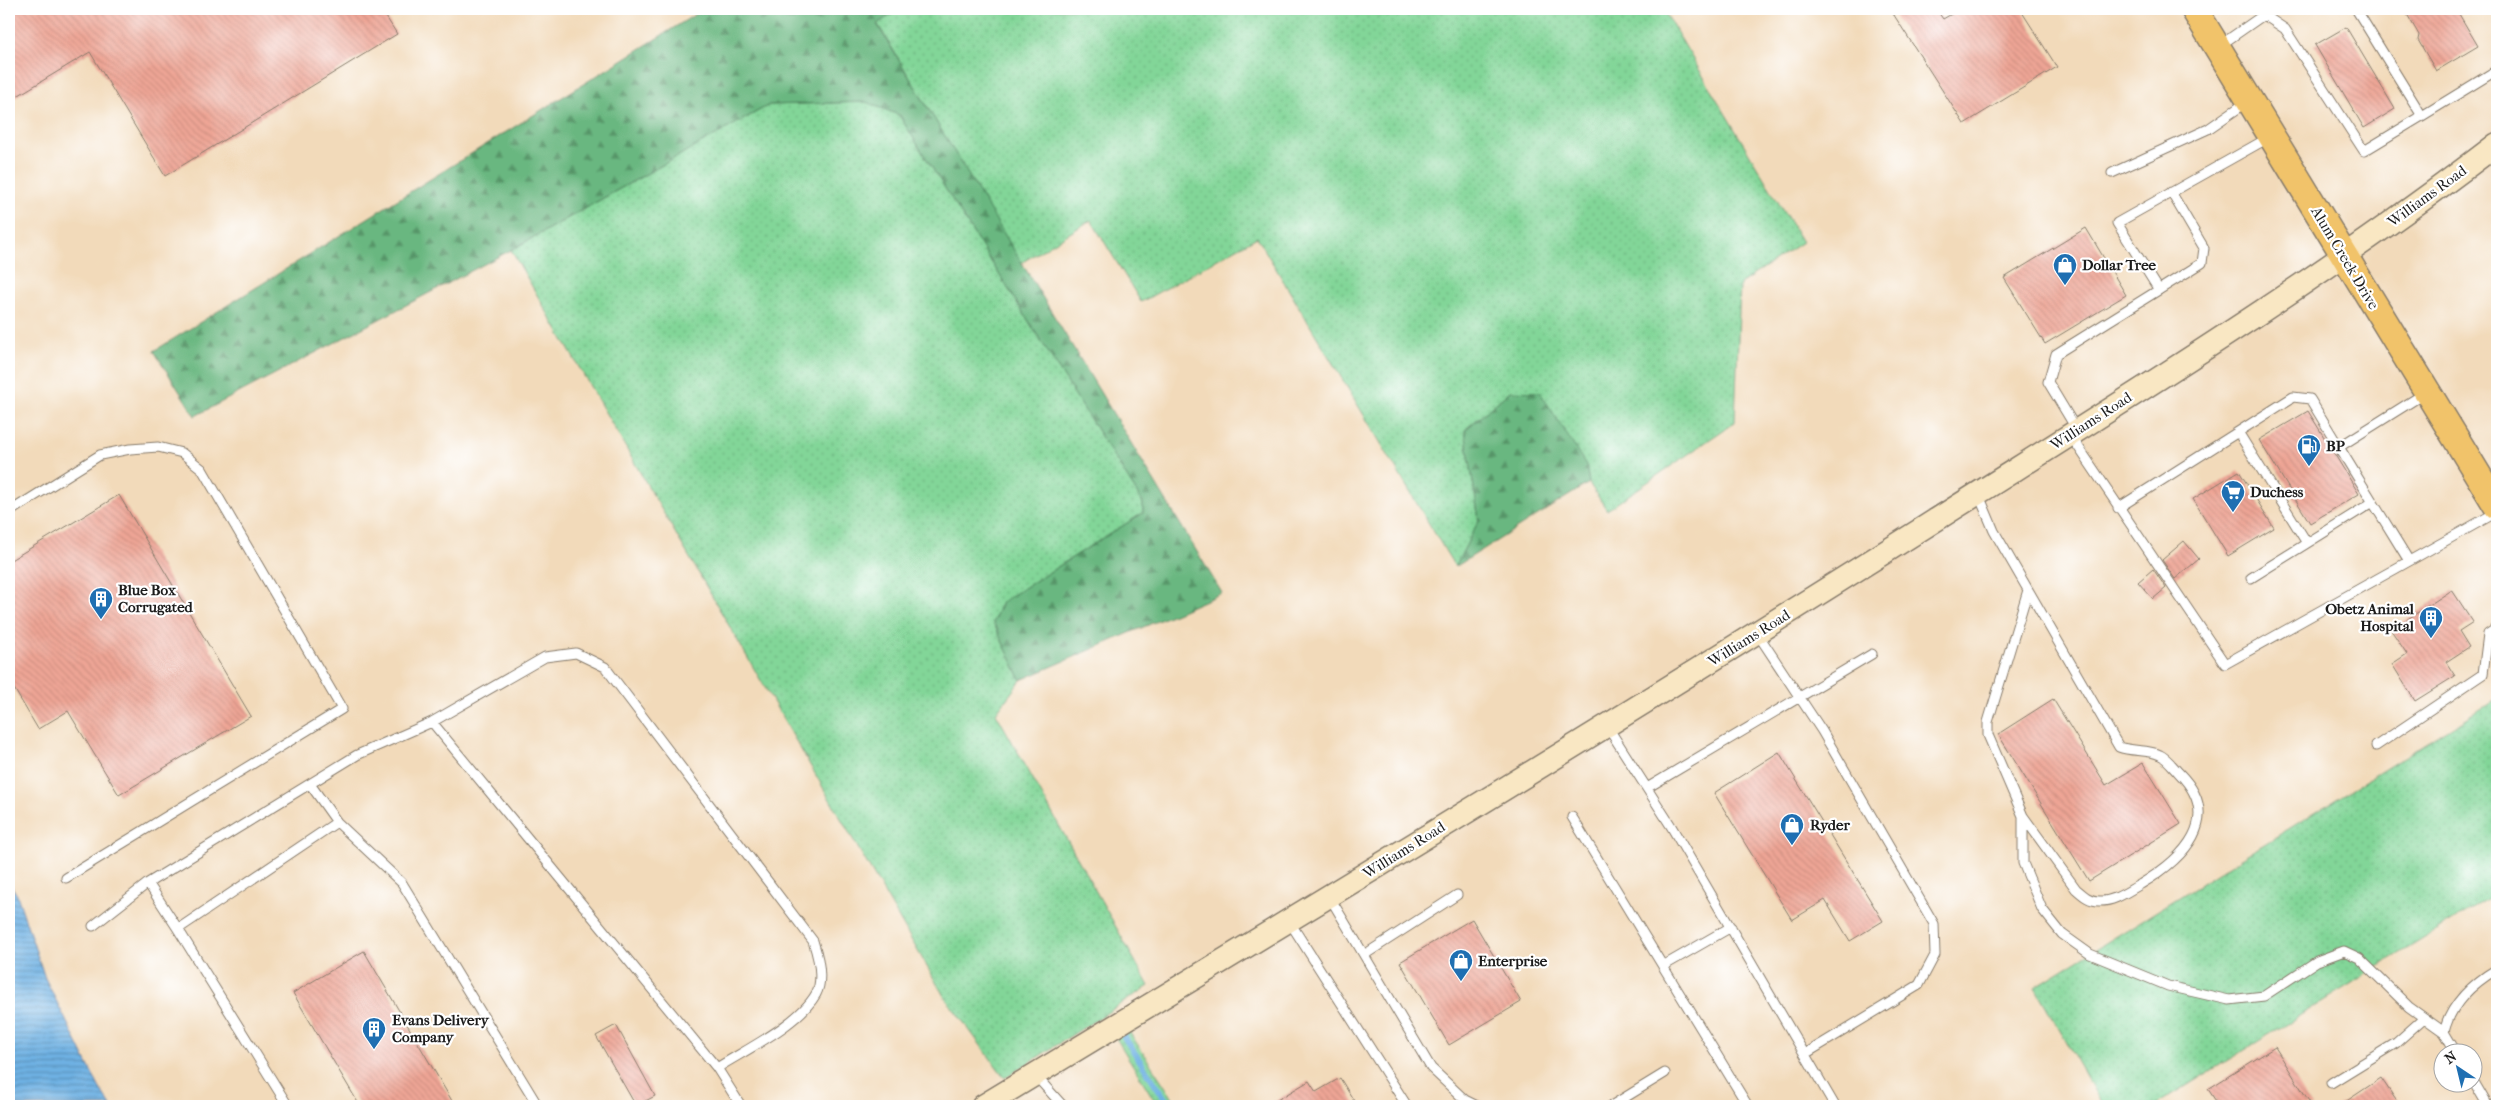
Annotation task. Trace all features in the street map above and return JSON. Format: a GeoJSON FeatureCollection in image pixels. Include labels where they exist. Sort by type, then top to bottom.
{"type":"FeatureCollection","features":[{"type":"Feature","properties":{"kind":"main road","name":"Alum Creek Drive"},"geometry":{"type":"LineString","coordinates":[[2194,9],[2497,506]]}},
{"type":"Feature","properties":{"kind":"main road","name":"Williams Road"},"geometry":{"type":"LineString","coordinates":[[983,1106],[1607,726],[2073,433],[2344,256],[2497,144]]}},
{"type":"Feature","properties":{"kind":"lane"},"geometry":{"type":"LineString","coordinates":[[2217,47],[2262,12],[2272,9]]}},
{"type":"Feature","properties":{"kind":"lane"},"geometry":{"type":"LineString","coordinates":[[2356,9],[2422,116]]}},
{"type":"Feature","properties":{"kind":"lane"},"geometry":{"type":"LineString","coordinates":[[2262,12],[2286,29],[2364,151],[2497,70]]}},
{"type":"Feature","properties":{"kind":"lane"},"geometry":{"type":"LineString","coordinates":[[2112,173],[2208,129],[2250,101]]}},
{"type":"Feature","properties":{"kind":"lane"},"geometry":{"type":"LineString","coordinates":[[2159,290],[2117,223],[2271,136]]}},
{"type":"Feature","properties":{"kind":"lane"},"geometry":{"type":"LineString","coordinates":[[2171,192],[2204,248],[2202,263],[2056,354],[2048,382],[2073,433],[2118,508],[2225,664],[2497,512]]}},
{"type":"Feature","properties":{"kind":"lane"},"geometry":{"type":"LineString","coordinates":[[2339,447],[2427,392]]}},
{"type":"Feature","properties":{"kind":"lane"},"geometry":{"type":"LineString","coordinates":[[2118,508],[2294,397],[2310,399],[2409,561]]}},
{"type":"Feature","properties":{"kind":"lane"},"geometry":{"type":"LineString","coordinates":[[2238,432],[2306,543]]}},
{"type":"Feature","properties":{"kind":"lane"},"geometry":{"type":"LineString","coordinates":[[9,512],[100,455],[130,449],[158,447],[182,453],[202,469],[342,709],[66,878]]}},
{"type":"Feature","properties":{"kind":"lane"},"geometry":{"type":"LineString","coordinates":[[1978,493],[1994,531],[2119,747],[2128,751],[2160,755],[2186,780],[2198,801],[2199,818],[2194,838],[2184,852],[2153,877],[2114,899],[2098,901],[2086,898],[2076,889],[2023,816],[1988,735],[1988,722],[2028,590]]}},
{"type":"Feature","properties":{"kind":"lane"},"geometry":{"type":"LineString","coordinates":[[2250,578],[2373,502]]}},
{"type":"Feature","properties":{"kind":"lane"},"geometry":{"type":"LineString","coordinates":[[2376,746],[2483,674],[2488,634],[2497,628]]}},
{"type":"Feature","properties":{"kind":"lane"},"geometry":{"type":"LineString","coordinates":[[1757,633],[1822,731],[1934,924],[1936,955],[1919,985],[1805,1054]]}},
{"type":"Feature","properties":{"kind":"lane"},"geometry":{"type":"LineString","coordinates":[[93,926],[148,883],[357,755],[432,722],[545,657],[576,653],[605,667],[813,941],[820,962],[816,993],[790,1022],[717,1068]]}},
{"type":"Feature","properties":{"kind":"lane"},"geometry":{"type":"LineString","coordinates":[[1647,788],[1872,654]]}},
{"type":"Feature","properties":{"kind":"lane"},"geometry":{"type":"LineString","coordinates":[[432,722],[717,1068],[741,1106]]}},
{"type":"Feature","properties":{"kind":"lane"},"geometry":{"type":"LineString","coordinates":[[1607,726],[1731,927],[1835,1106]]}},
{"type":"Feature","properties":{"kind":"lane"},"geometry":{"type":"LineString","coordinates":[[310,784],[337,822],[402,883],[538,1106]]}},
{"type":"Feature","properties":{"kind":"lane"},"geometry":{"type":"LineString","coordinates":[[2023,816],[2023,863],[2042,908],[2062,934],[2090,954],[2168,986],[2229,1000],[2264,996],[2317,961],[2344,951],[2359,958],[2409,1007],[2444,1032],[2450,1042]]}},
{"type":"Feature","properties":{"kind":"lane"},"geometry":{"type":"LineString","coordinates":[[1572,817],[1748,1106]]}},
{"type":"Feature","properties":{"kind":"lane"},"geometry":{"type":"LineString","coordinates":[[178,928],[337,822]]}},
{"type":"Feature","properties":{"kind":"lane"},"geometry":{"type":"LineString","coordinates":[[148,883],[288,1106]]}},
{"type":"Feature","properties":{"kind":"lane"},"geometry":{"type":"LineString","coordinates":[[1364,955],[1457,895]]}},
{"type":"Feature","properties":{"kind":"lane"},"geometry":{"type":"LineString","coordinates":[[1329,896],[1431,1068],[1465,1100],[1477,1106]]}},
{"type":"Feature","properties":{"kind":"lane"},"geometry":{"type":"LineString","coordinates":[[1289,920],[1407,1106]]}},
{"type":"Feature","properties":{"kind":"lane"},"geometry":{"type":"LineString","coordinates":[[1663,966],[1731,927]]}},
{"type":"Feature","properties":{"kind":"lane"},"geometry":{"type":"LineString","coordinates":[[2444,1032],[2447,1018],[2470,986],[2497,969]]}},
{"type":"Feature","properties":{"kind":"lane"},"geometry":{"type":"LineString","coordinates":[[2331,1083],[2396,1043],[2424,1018]]}},
{"type":"Feature","properties":{"kind":"lane"},"geometry":{"type":"LineString","coordinates":[[1611,1106],[1665,1073]]}},
{"type":"Feature","properties":{"kind":"lane"},"geometry":{"type":"LineString","coordinates":[[1035,1075],[1063,1106]]}},
{"type":"Feature","properties":{"kind":"lane"},"geometry":{"type":"LineString","coordinates":[[2480,1092],[2488,1106]]}},
{"type":"Feature","properties":{"kind":"green space"},"geometry":{"type":"Polygon","coordinates":[[[704,9],[900,9],[877,24],[1222,593],[1021,680],[993,622],[1002,602],[1143,513],[1143,503],[899,115],[866,102],[769,105],[511,250],[195,416],[154,351],[704,9]]]}},
{"type":"Feature","properties":{"kind":"green space"},"geometry":{"type":"Polygon","coordinates":[[[900,9],[1663,9],[1802,242],[1740,284],[1735,422],[1607,510],[1589,483],[1586,465],[1510,391],[1465,430],[1479,520],[1455,567],[1257,237],[1141,302],[1091,220],[1021,263],[877,23],[900,9]]]}},
{"type":"Feature","properties":{"kind":"green space"},"geometry":{"type":"Polygon","coordinates":[[[866,102],[899,115],[1143,503],[1143,513],[1002,602],[993,622],[1021,680],[996,713],[1149,986],[1005,1078],[944,996],[511,250],[769,105],[866,102]]]}},
{"type":"Feature","properties":{"kind":"green space"},"geometry":{"type":"Polygon","coordinates":[[[1510,391],[1540,392],[1586,465],[1589,483],[1455,567],[1479,520],[1465,430],[1510,391]]]}},
{"type":"Feature","properties":{"kind":"green space"},"geometry":{"type":"Polygon","coordinates":[[[2497,699],[2497,893],[2154,1106],[2103,1106],[2035,987],[2497,699]]]}},
{"type":"Feature","properties":{"kind":"green space"},"geometry":{"type":"Polygon","coordinates":[[[1128,1030],[1178,1106],[1158,1106],[1116,1038],[1128,1030]]]}},
{"type":"Feature","properties":{"kind":"water"},"geometry":{"type":"Polygon","coordinates":[[[9,882],[17,895],[45,978],[99,1087],[111,1106],[9,1106],[9,882]]]}},
{"type":"Feature","properties":{"kind":"building"},"geometry":{"type":"Polygon","coordinates":[[[9,9],[381,9],[397,34],[165,176],[90,52],[9,101],[9,9]]]}},
{"type":"Feature","properties":{"kind":"building"},"geometry":{"type":"Polygon","coordinates":[[[1890,9],[1936,9],[1943,19],[1960,9],[2020,9],[2057,67],[1964,124],[1890,9]]]}},
{"type":"Feature","properties":{"kind":"building"},"geometry":{"type":"Polygon","coordinates":[[[2404,9],[2456,9],[2478,46],[2436,71],[2418,40],[2419,35],[2404,9]]]}},
{"type":"Feature","properties":{"kind":"building"},"geometry":{"type":"Polygon","coordinates":[[[2346,27],[2395,109],[2364,128],[2315,45],[2346,27]]]}},
{"type":"Feature","properties":{"kind":"building","name":"Dollar Tree"},"geometry":{"type":"Polygon","coordinates":[[[2086,228],[2126,295],[2045,344],[2004,278],[2086,228]]]}},
{"type":"Feature","properties":{"kind":"building","name":"BP"},"geometry":{"type":"Polygon","coordinates":[[[2308,411],[2359,494],[2310,523],[2259,440],[2308,411]]]}},
{"type":"Feature","properties":{"kind":"building","name":"Duchess"},"geometry":{"type":"Polygon","coordinates":[[[2239,471],[2274,528],[2228,556],[2193,499],[2239,471]]]}},
{"type":"Feature","properties":{"kind":"building","name":"Blue Box Corrugated"},"geometry":{"type":"Polygon","coordinates":[[[119,495],[251,716],[119,795],[68,711],[38,729],[9,680],[9,561],[119,495]]]}},
{"type":"Feature","properties":{"kind":"building"},"geometry":{"type":"Polygon","coordinates":[[[2184,541],[2199,559],[2175,579],[2162,560],[2184,541]]]}},
{"type":"Feature","properties":{"kind":"building"},"geometry":{"type":"Polygon","coordinates":[[[2153,569],[2166,588],[2153,599],[2138,582],[2153,569]]]}},
{"type":"Feature","properties":{"kind":"building","name":"Obetz Animal Hospital"},"geometry":{"type":"Polygon","coordinates":[[[2452,590],[2473,622],[2459,631],[2469,647],[2446,662],[2455,676],[2415,701],[2392,664],[2407,654],[2391,630],[2452,590]]]}},
{"type":"Feature","properties":{"kind":"building"},"geometry":{"type":"Polygon","coordinates":[[[2053,699],[2106,785],[2143,763],[2181,824],[2089,881],[1998,734],[2053,699]]]}},
{"type":"Feature","properties":{"kind":"building","name":"Ryder"},"geometry":{"type":"Polygon","coordinates":[[[1779,752],[1883,921],[1850,941],[1825,900],[1792,920],[1714,793],[1779,752]]]}},
{"type":"Feature","properties":{"kind":"building","name":"Enterprise"},"geometry":{"type":"Polygon","coordinates":[[[1472,919],[1521,1002],[1449,1045],[1400,962],[1472,919]]]}},
{"type":"Feature","properties":{"kind":"building","name":"Evans Delivery Company"},"geometry":{"type":"Polygon","coordinates":[[[364,951],[455,1106],[360,1106],[293,993],[364,951]]]}},
{"type":"Feature","properties":{"kind":"building"},"geometry":{"type":"Polygon","coordinates":[[[616,1025],[655,1096],[636,1106],[596,1036],[616,1025]]]}},
{"type":"Feature","properties":{"kind":"building"},"geometry":{"type":"Polygon","coordinates":[[[2275,1047],[2312,1106],[2219,1106],[2208,1089],[2275,1047]]]}},
{"type":"Feature","properties":{"kind":"building"},"geometry":{"type":"Polygon","coordinates":[[[1340,1078],[1357,1106],[1267,1106],[1309,1081],[1316,1092],[1340,1078]]]}},
{"type":"Feature","properties":{"kind":"building"},"geometry":{"type":"Polygon","coordinates":[[[2381,1078],[2400,1106],[2339,1106],[2381,1078]]]}},
{"type":"Feature","properties":{"kind":"waterway"},"geometry":{"type":"LineString","coordinates":[[1124,1037],[1170,1106]]}},
{"type":"Feature","properties":{"kind":"place","name":"Dollar Tree"},"geometry":{"type":"Point","coordinates":[2065,286]}},
{"type":"Feature","properties":{"kind":"place","name":"BP"},"geometry":{"type":"Point","coordinates":[2309,467]}},
{"type":"Feature","properties":{"kind":"place","name":"Duchess"},"geometry":{"type":"Point","coordinates":[2233,513]}},
{"type":"Feature","properties":{"kind":"place","name":"Blue Box Corrugated"},"geometry":{"type":"Point","coordinates":[101,620]}},
{"type":"Feature","properties":{"kind":"place","name":"Obetz Animal Hospital"},"geometry":{"type":"Point","coordinates":[2431,639]}},
{"type":"Feature","properties":{"kind":"place","name":"Ryder"},"geometry":{"type":"Point","coordinates":[1792,846]}},
{"type":"Feature","properties":{"kind":"place","name":"Enterprise"},"geometry":{"type":"Point","coordinates":[1461,982]}},
{"type":"Feature","properties":{"kind":"place","name":"Evans Delivery Company"},"geometry":{"type":"Point","coordinates":[374,1050]}}]}
